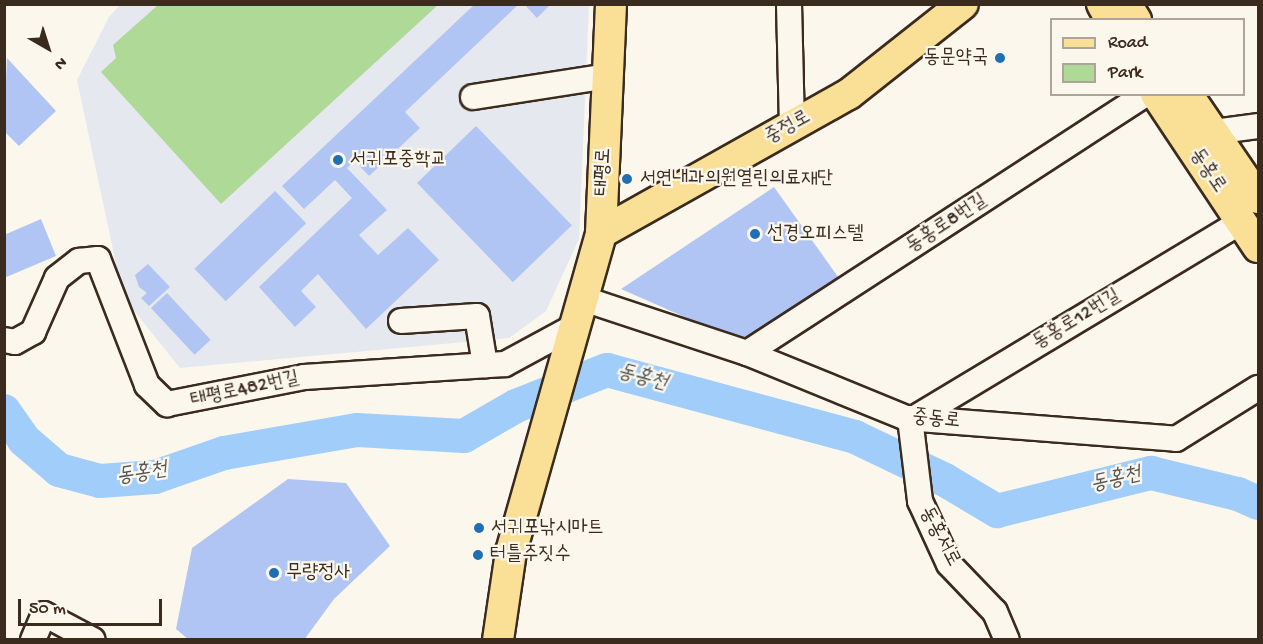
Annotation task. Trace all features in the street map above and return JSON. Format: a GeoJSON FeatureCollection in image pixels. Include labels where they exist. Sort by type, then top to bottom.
{"type":"FeatureCollection","features":[{"type":"Feature","properties":{"kind":"main road","name":"태평로"},"geometry":{"type":"LineString","coordinates":[[498,639],[511,552],[601,233],[611,4]]}},
{"type":"Feature","properties":{"kind":"main road","name":"중정로"},"geometry":{"type":"LineString","coordinates":[[601,233],[849,94],[963,4]]}},
{"type":"Feature","properties":{"kind":"main road"},"geometry":{"type":"LineString","coordinates":[[1102,4],[1110,18]]}},
{"type":"Feature","properties":{"kind":"main road"},"geometry":{"type":"LineString","coordinates":[[1126,4],[1135,18]]}},
{"type":"Feature","properties":{"kind":"main road","name":"동홍로"},"geometry":{"type":"LineString","coordinates":[[1157,96],[1258,247]]}},
{"type":"Feature","properties":{"kind":"main road","name":"동홍로"},"geometry":{"type":"LineString","coordinates":[[1188,96],[1258,198]]}},
{"type":"Feature","properties":{"kind":"street"},"geometry":{"type":"LineString","coordinates":[[789,4],[792,126]]}},
{"type":"Feature","properties":{"kind":"street"},"geometry":{"type":"LineString","coordinates":[[473,97],[608,76]]}},
{"type":"Feature","properties":{"kind":"street","name":"동홍로8번길"},"geometry":{"type":"LineString","coordinates":[[747,352],[1143,96]]}},
{"type":"Feature","properties":{"kind":"street"},"geometry":{"type":"LineString","coordinates":[[1184,137],[1258,126]]}},
{"type":"Feature","properties":{"kind":"street","name":"동홍로12번길"},"geometry":{"type":"LineString","coordinates":[[911,418],[1241,222]]}},
{"type":"Feature","properties":{"kind":"street","name":"태평로482번길"},"geometry":{"type":"LineString","coordinates":[[4,340],[15,342],[33,332],[57,278],[79,261],[98,259],[147,386],[167,405],[304,377],[505,364],[578,320]]}},
{"type":"Feature","properties":{"kind":"street"},"geometry":{"type":"LineString","coordinates":[[401,321],[477,316],[485,365]]}},
{"type":"Feature","properties":{"kind":"street","name":"중동로"},"geometry":{"type":"LineString","coordinates":[[578,320],[747,352],[911,418],[1176,439],[1258,388]]}},
{"type":"Feature","properties":{"kind":"street","name":"동홍서로"},"geometry":{"type":"LineString","coordinates":[[911,418],[920,501],[949,564],[995,612],[1007,639]]}},
{"type":"Feature","properties":{"kind":"street"},"geometry":{"type":"LineString","coordinates":[[33,639],[44,614],[93,639]]}},
{"type":"Feature","properties":{"kind":"shaded area","name":"서귀포중학교"},"geometry":{"type":"Polygon","coordinates":[[[120,5],[589,5],[579,239],[546,311],[509,338],[180,368],[123,297],[77,80],[109,17],[120,5]]]}},
{"type":"Feature","properties":{"kind":"green space"},"geometry":{"type":"Polygon","coordinates":[[[158,5],[438,5],[221,204],[101,72],[116,58],[113,45],[158,5]]]}},
{"type":"Feature","properties":{"kind":"building"},"geometry":{"type":"Polygon","coordinates":[[[475,4],[519,4],[405,112],[420,128],[369,176],[355,161],[347,168],[387,210],[359,235],[378,255],[408,228],[439,260],[366,329],[318,274],[301,291],[316,307],[295,327],[259,287],[352,198],[335,180],[304,209],[282,186],[475,4]]]}},
{"type":"Feature","properties":{"kind":"building"},"geometry":{"type":"Polygon","coordinates":[[[524,4],[551,4],[537,18],[524,4]]]}},
{"type":"Feature","properties":{"kind":"building"},"geometry":{"type":"Polygon","coordinates":[[[7,58],[56,111],[19,146],[4,131],[7,58]]]}},
{"type":"Feature","properties":{"kind":"building"},"geometry":{"type":"Polygon","coordinates":[[[476,126],[572,225],[513,282],[417,183],[476,126]]]}},
{"type":"Feature","properties":{"kind":"building","name":"선경오피스텔"},"geometry":{"type":"Polygon","coordinates":[[[774,187],[841,281],[746,344],[621,289],[774,187]]]}},
{"type":"Feature","properties":{"kind":"building"},"geometry":{"type":"Polygon","coordinates":[[[275,191],[306,223],[226,301],[194,269],[275,191]]]}},
{"type":"Feature","properties":{"kind":"building"},"geometry":{"type":"Polygon","coordinates":[[[41,219],[56,256],[4,278],[4,235],[41,219]]]}},
{"type":"Feature","properties":{"kind":"building"},"geometry":{"type":"Polygon","coordinates":[[[148,264],[170,287],[149,306],[141,298],[147,293],[139,287],[135,275],[148,264]]]}},
{"type":"Feature","properties":{"kind":"building"},"geometry":{"type":"Polygon","coordinates":[[[167,293],[211,340],[195,355],[151,308],[167,293]]]}},
{"type":"Feature","properties":{"kind":"building","name":"무량정사"},"geometry":{"type":"Polygon","coordinates":[[[288,479],[346,483],[390,546],[334,599],[304,640],[189,640],[176,629],[192,548],[288,479]]]}},
{"type":"Feature","properties":{"kind":"waterway","name":"동홍천"},"geometry":{"type":"LineString","coordinates":[[4,411],[24,440],[59,470],[100,481],[155,477],[224,453],[357,430],[464,436],[516,406],[607,370],[855,437],[945,480],[997,511],[1151,473],[1238,494],[1258,503]]}},
{"type":"Feature","properties":{"kind":"place","name":"동문약국"},"geometry":{"type":"Point","coordinates":[1000,58]}},
{"type":"Feature","properties":{"kind":"place","name":"서귀포중학교"},"geometry":{"type":"Point","coordinates":[338,160]}},
{"type":"Feature","properties":{"kind":"place","name":"서연내과의원열린의료재단"},"geometry":{"type":"Point","coordinates":[627,179]}},
{"type":"Feature","properties":{"kind":"place","name":"선경오피스텔"},"geometry":{"type":"Point","coordinates":[755,234]}},
{"type":"Feature","properties":{"kind":"place","name":"서귀포낚시마트"},"geometry":{"type":"Point","coordinates":[479,528]}},
{"type":"Feature","properties":{"kind":"place","name":"터틀주짓수"},"geometry":{"type":"Point","coordinates":[478,555]}},
{"type":"Feature","properties":{"kind":"place","name":"무량정사"},"geometry":{"type":"Point","coordinates":[274,573]}}]}
